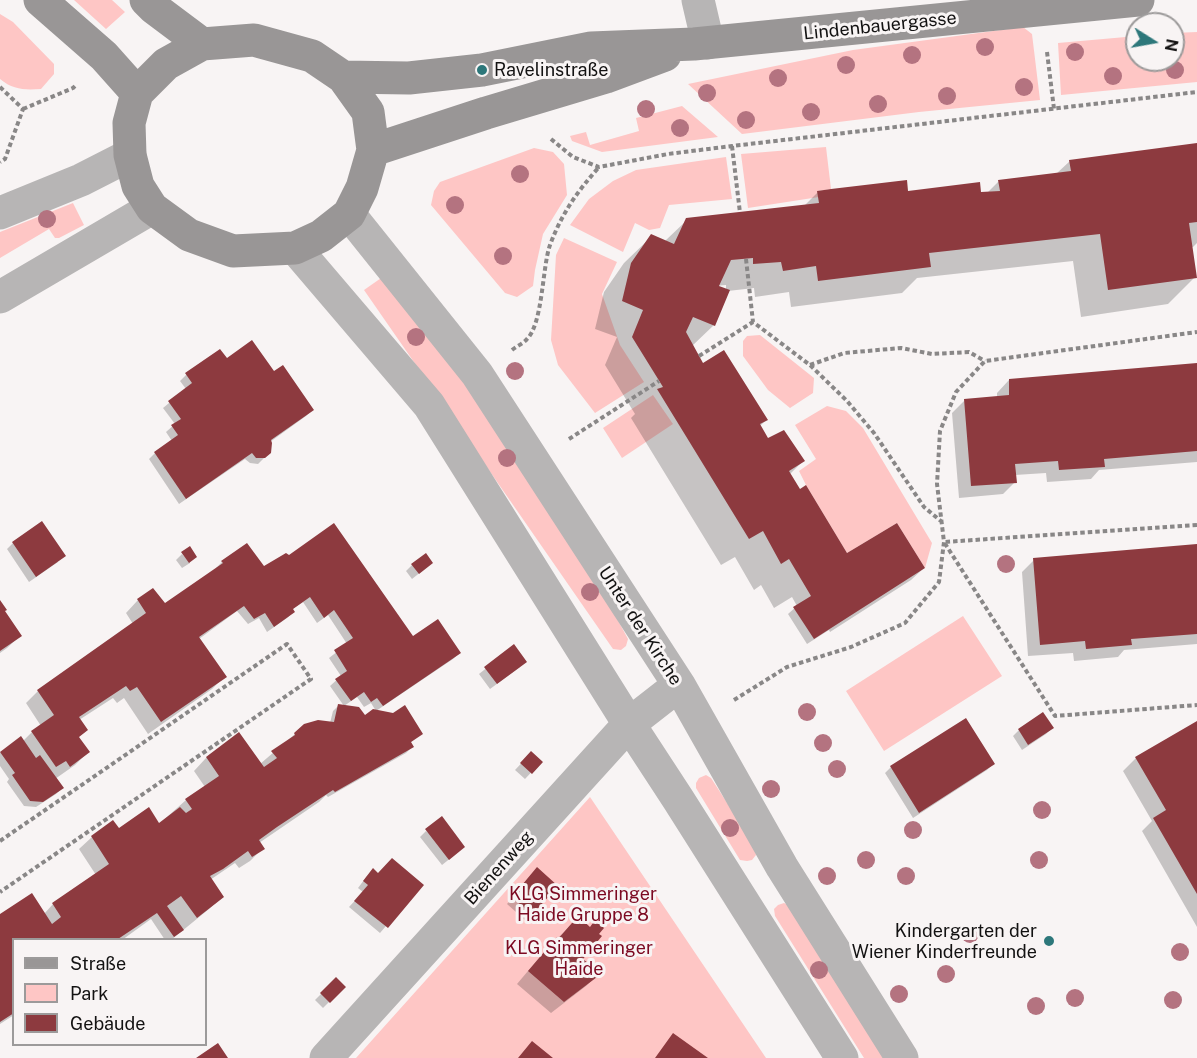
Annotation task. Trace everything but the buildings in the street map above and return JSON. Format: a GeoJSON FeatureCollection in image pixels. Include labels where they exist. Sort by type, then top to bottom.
{"type":"FeatureCollection","features":[{"type":"Feature","properties":{"kind":"main road"},"geometry":{"type":"LineString","coordinates":[[40,0],[104,57],[137,93]]}},
{"type":"Feature","properties":{"kind":"main road"},"geometry":{"type":"LineString","coordinates":[[146,0],[202,44]]}},
{"type":"Feature","properties":{"kind":"main road","name":"Lindenbauergasse"},"geometry":{"type":"LineString","coordinates":[[343,77],[409,78],[482,70],[591,48],[701,44],[1138,0]]}},
{"type":"Feature","properties":{"kind":"main road"},"geometry":{"type":"LineString","coordinates":[[254,40],[312,56],[343,77],[368,112],[373,150],[362,188],[349,214],[321,236],[295,249],[233,251],[189,235],[152,208],[138,186],[130,155],[129,123],[137,93],[166,64],[202,44],[254,40]]}},
{"type":"Feature","properties":{"kind":"main road","name":"Lindenbauergasse"},"geometry":{"type":"LineString","coordinates":[[373,150],[606,77],[701,44]]}},
{"type":"Feature","properties":{"kind":"street"},"geometry":{"type":"LineString","coordinates":[[698,0],[701,44]]}},
{"type":"Feature","properties":{"kind":"street"},"geometry":{"type":"LineString","coordinates":[[0,213],[81,180],[130,155]]}},
{"type":"Feature","properties":{"kind":"street"},"geometry":{"type":"LineString","coordinates":[[0,297],[152,208]]}},
{"type":"Feature","properties":{"kind":"street","name":"Unter der Kirche"},"geometry":{"type":"LineString","coordinates":[[349,214],[477,374],[679,685],[782,867],[902,1058]]}},
{"type":"Feature","properties":{"kind":"street"},"geometry":{"type":"LineString","coordinates":[[295,249],[429,405],[842,1058]]}},
{"type":"Feature","properties":{"kind":"street","name":"Bienenweg"},"geometry":{"type":"LineString","coordinates":[[326,1058],[629,724],[679,685]]}},
{"type":"Feature","properties":{"kind":"path"},"geometry":{"type":"LineString","coordinates":[[1047,45],[1054,109]]}},
{"type":"Feature","properties":{"kind":"path"},"geometry":{"type":"LineString","coordinates":[[0,87],[23,109]]}},
{"type":"Feature","properties":{"kind":"path"},"geometry":{"type":"LineString","coordinates":[[0,162],[5,159],[23,109],[73,88]]}},
{"type":"Feature","properties":{"kind":"path"},"geometry":{"type":"LineString","coordinates":[[537,98],[549,138],[573,157],[599,167],[668,154],[1197,92]]}},
{"type":"Feature","properties":{"kind":"path"},"geometry":{"type":"LineString","coordinates":[[732,146],[740,213]]}},
{"type":"Feature","properties":{"kind":"path"},"geometry":{"type":"LineString","coordinates":[[477,374],[528,339],[536,322],[549,248],[562,216],[582,186],[599,167]]}},
{"type":"Feature","properties":{"kind":"path"},"geometry":{"type":"LineString","coordinates":[[746,259],[753,322],[810,366],[847,401],[874,433],[924,507],[942,522]]}},
{"type":"Feature","properties":{"kind":"path"},"geometry":{"type":"LineString","coordinates":[[699,356],[753,322]]}},
{"type":"Feature","properties":{"kind":"path"},"geometry":{"type":"LineString","coordinates":[[810,366],[844,353],[901,348],[932,354],[969,352],[985,361],[1197,332]]}},
{"type":"Feature","properties":{"kind":"path"},"geometry":{"type":"LineString","coordinates":[[700,722],[786,667],[851,647],[905,623],[939,582],[944,542],[937,484],[940,431],[956,392],[985,361]]}},
{"type":"Feature","properties":{"kind":"path"},"geometry":{"type":"LineString","coordinates":[[533,461],[659,381]]}},
{"type":"Feature","properties":{"kind":"path"},"geometry":{"type":"LineString","coordinates":[[944,542],[1197,525]]}},
{"type":"Feature","properties":{"kind":"path"},"geometry":{"type":"LineString","coordinates":[[944,542],[1055,716],[1197,705]]}},
{"type":"Feature","properties":{"kind":"path"},"geometry":{"type":"LineString","coordinates":[[0,841],[287,644],[311,679],[0,892]]}},
{"type":"Feature","properties":{"kind":"green space"},"geometry":{"type":"Polygon","coordinates":[[[74,0],[112,0],[125,12],[106,29],[74,0]]]}},
{"type":"Feature","properties":{"kind":"green space"},"geometry":{"type":"Polygon","coordinates":[[[0,14],[13,22],[54,64],[54,74],[41,89],[19,89],[0,79],[0,14]]]}},
{"type":"Feature","properties":{"kind":"green space"},"geometry":{"type":"Polygon","coordinates":[[[1023,27],[1032,34],[1040,100],[742,134],[688,84],[853,50],[1023,27]]]}},
{"type":"Feature","properties":{"kind":"green space"},"geometry":{"type":"Polygon","coordinates":[[[1185,32],[1197,32],[1197,82],[1061,95],[1058,43],[1125,37],[1125,72],[1185,72],[1185,32]]]}},
{"type":"Feature","properties":{"kind":"green space"},"geometry":{"type":"Polygon","coordinates":[[[682,106],[718,137],[602,152],[572,141],[570,136],[586,132],[590,145],[639,131],[636,118],[682,106]]]}},
{"type":"Feature","properties":{"kind":"green space"},"geometry":{"type":"Polygon","coordinates":[[[826,147],[831,189],[818,191],[819,197],[748,208],[741,154],[826,147]]]}},
{"type":"Feature","properties":{"kind":"green space"},"geometry":{"type":"Polygon","coordinates":[[[534,148],[553,152],[564,164],[567,195],[543,234],[533,286],[517,297],[505,293],[431,205],[434,191],[440,182],[534,148]]]}},
{"type":"Feature","properties":{"kind":"green space"},"geometry":{"type":"Polygon","coordinates":[[[726,157],[732,199],[669,205],[660,228],[649,230],[635,223],[623,252],[570,225],[589,199],[613,181],[636,170],[726,157]]]}},
{"type":"Feature","properties":{"kind":"green space"},"geometry":{"type":"Polygon","coordinates":[[[73,203],[84,225],[59,238],[55,238],[49,229],[0,258],[0,232],[73,203]]]}},
{"type":"Feature","properties":{"kind":"green space"},"geometry":{"type":"Polygon","coordinates":[[[564,238],[617,262],[602,294],[620,345],[644,382],[595,413],[558,365],[551,340],[556,255],[564,238]]]}},
{"type":"Feature","properties":{"kind":"green space"},"geometry":{"type":"Polygon","coordinates":[[[384,276],[482,399],[590,569],[628,639],[626,646],[621,650],[613,649],[364,290],[384,276]]]}},
{"type":"Feature","properties":{"kind":"green space"},"geometry":{"type":"Polygon","coordinates":[[[760,335],[814,378],[813,393],[790,408],[768,390],[743,356],[743,341],[747,336],[760,335]]]}},
{"type":"Feature","properties":{"kind":"green space"},"geometry":{"type":"Polygon","coordinates":[[[653,395],[673,424],[622,458],[603,428],[653,395]]]}},
{"type":"Feature","properties":{"kind":"green space"},"geometry":{"type":"Polygon","coordinates":[[[827,406],[846,411],[863,428],[932,543],[925,568],[897,523],[847,553],[799,471],[816,459],[795,425],[827,406]]]}},
{"type":"Feature","properties":{"kind":"green space"},"geometry":{"type":"Polygon","coordinates":[[[963,616],[1002,676],[884,751],[846,691],[963,616]]]}},
{"type":"Feature","properties":{"kind":"green space"},"geometry":{"type":"Polygon","coordinates":[[[706,775],[711,778],[755,846],[756,855],[752,860],[740,860],[696,788],[699,778],[706,775]]]}},
{"type":"Feature","properties":{"kind":"green space","name":"KLG Simmeringer Haide Gruppe 8"},"geometry":{"type":"Polygon","coordinates":[[[590,797],[766,1058],[356,1058],[590,797]]]}},
{"type":"Feature","properties":{"kind":"green space"},"geometry":{"type":"Polygon","coordinates":[[[784,903],[790,906],[887,1058],[864,1058],[775,916],[774,909],[784,903]]]}},
{"type":"Feature","properties":{"kind":"place","name":"Ravelinstraße"},"geometry":{"type":"Point","coordinates":[482,70]}},
{"type":"Feature","properties":{"kind":"place","name":"Kindergarten der Wiener Kinderfreunde"},"geometry":{"type":"Point","coordinates":[1049,941]}},
{"type":"Feature","properties":{"kind":"park label","name":"KLG Simmeringer Haide"},"geometry":{"type":"Point","coordinates":[579,958]}}]}
